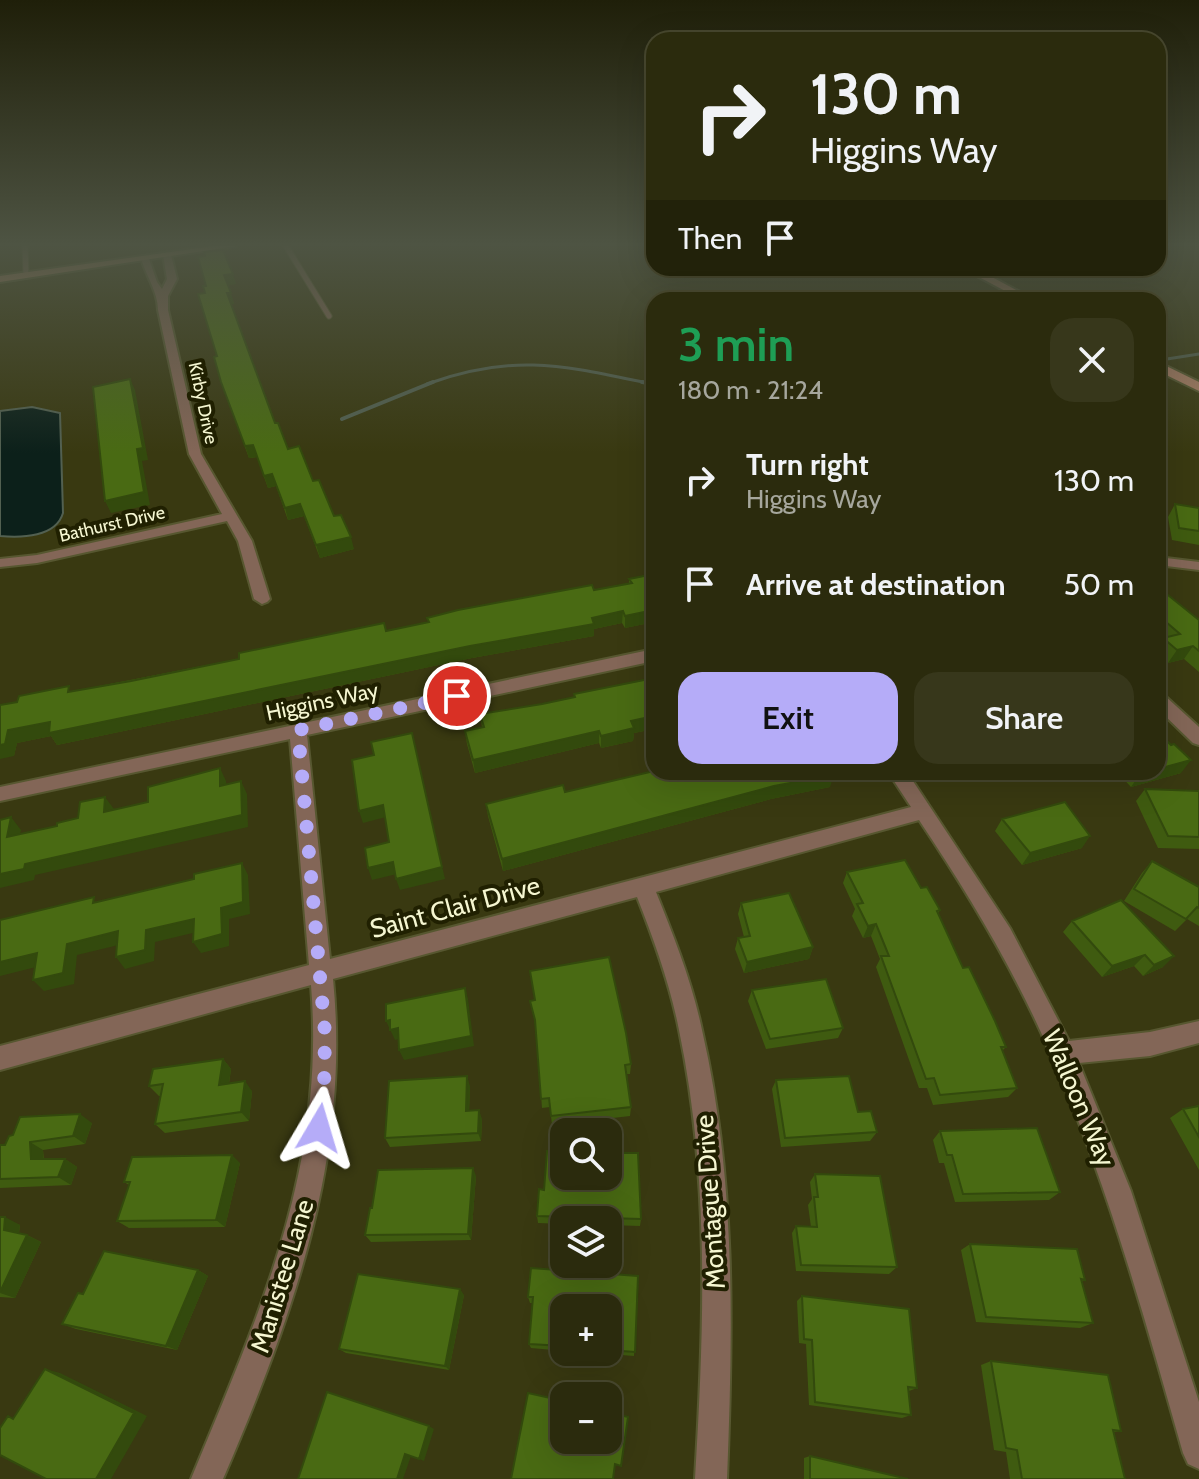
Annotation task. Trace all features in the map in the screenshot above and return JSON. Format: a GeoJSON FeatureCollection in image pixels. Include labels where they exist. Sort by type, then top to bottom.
{"type":"FeatureCollection","features":[{"type":"Feature","properties":{"kind":"street","name":"Kirby Drive"},"geometry":{"type":"LineString","coordinates":[[164,315],[195,454],[245,541],[262,599]]}},
{"type":"Feature","properties":{"kind":"street"},"geometry":{"type":"LineString","coordinates":[[1166,370],[1199,387]]}},
{"type":"Feature","properties":{"kind":"street","name":"Bathurst Drive"},"geometry":{"type":"LineString","coordinates":[[0,563],[37,559],[231,516]]}},
{"type":"Feature","properties":{"kind":"street"},"geometry":{"type":"LineString","coordinates":[[1166,562],[1199,566]]}},
{"type":"Feature","properties":{"kind":"street","name":"Higgins Way"},"geometry":{"type":"LineString","coordinates":[[0,794],[646,657]]}},
{"type":"Feature","properties":{"kind":"street"},"geometry":{"type":"LineString","coordinates":[[1166,707],[1199,738]]}},
{"type":"Feature","properties":{"kind":"street","name":"Manistee Lane"},"geometry":{"type":"LineString","coordinates":[[207,1479],[267,1337],[288,1273],[304,1212],[324,1092],[325,1033],[321,972],[298,730]]}},
{"type":"Feature","properties":{"kind":"street","name":"Walloon Way"},"geometry":{"type":"LineString","coordinates":[[903,780],[1003,935],[1063,1053],[1132,1232],[1199,1453]]}},
{"type":"Feature","properties":{"kind":"street","name":"Saint Clair Drive"},"geometry":{"type":"LineString","coordinates":[[0,1058],[924,811]]}},
{"type":"Feature","properties":{"kind":"street","name":"Montague Drive"},"geometry":{"type":"LineString","coordinates":[[643,885],[660,923],[691,1035],[710,1145],[718,1311],[711,1479]]}},
{"type":"Feature","properties":{"kind":"street"},"geometry":{"type":"LineString","coordinates":[[1063,1053],[1150,1044],[1199,1032]]}},
{"type":"Feature","properties":{"kind":"water"},"geometry":{"type":"Polygon","coordinates":[[[32,407],[60,413],[63,513],[59,521],[46,531],[28,536],[0,536],[0,411],[32,407]]]}},
{"type":"Feature","properties":{"kind":"building"},"geometry":{"type":"Polygon","coordinates":[[[204,315],[235,315],[275,423],[278,423],[288,449],[299,446],[313,481],[319,480],[334,516],[341,515],[351,537],[316,545],[300,504],[285,508],[272,474],[264,476],[253,445],[245,446],[221,382],[214,357],[217,356],[204,315]]]}},
{"type":"Feature","properties":{"kind":"building"},"geometry":{"type":"Polygon","coordinates":[[[130,379],[143,448],[137,449],[144,492],[105,501],[93,387],[130,379]]]}},
{"type":"Feature","properties":{"kind":"building"},"geometry":{"type":"Polygon","coordinates":[[[1175,504],[1199,508],[1199,531],[1179,528],[1175,504]]]}},
{"type":"Feature","properties":{"kind":"building"},"geometry":{"type":"Polygon","coordinates":[[[646,576],[646,612],[625,616],[623,611],[592,618],[594,624],[470,646],[49,733],[50,722],[8,730],[5,744],[0,745],[0,705],[17,702],[19,696],[69,686],[68,692],[131,681],[239,659],[239,653],[384,623],[386,631],[429,622],[427,618],[458,610],[592,585],[594,590],[632,583],[629,579],[646,576]]]}},
{"type":"Feature","properties":{"kind":"building"},"geometry":{"type":"Polygon","coordinates":[[[1166,593],[1199,620],[1199,651],[1193,646],[1177,650],[1166,641],[1166,637],[1180,634],[1166,622],[1166,593]]]}},
{"type":"Feature","properties":{"kind":"building"},"geometry":{"type":"Polygon","coordinates":[[[646,680],[646,718],[631,721],[634,728],[601,736],[599,731],[473,760],[465,731],[484,727],[480,714],[575,697],[574,694],[646,680]]]}},
{"type":"Feature","properties":{"kind":"building"},"geometry":{"type":"Polygon","coordinates":[[[412,733],[442,867],[396,879],[393,862],[368,868],[365,848],[389,842],[383,805],[359,811],[352,760],[374,755],[371,742],[412,733]]]}},
{"type":"Feature","properties":{"kind":"building"},"geometry":{"type":"Polygon","coordinates":[[[1166,740],[1174,744],[1191,760],[1166,767],[1166,740]]]}},
{"type":"Feature","properties":{"kind":"building"},"geometry":{"type":"Polygon","coordinates":[[[220,768],[220,786],[241,781],[242,815],[25,864],[24,869],[0,874],[0,820],[11,817],[7,837],[57,826],[57,823],[78,818],[80,802],[105,797],[104,812],[148,802],[148,787],[220,768]]]}},
{"type":"Feature","properties":{"kind":"building"},"geometry":{"type":"Polygon","coordinates":[[[646,773],[646,780],[807,780],[774,786],[502,859],[486,804],[563,785],[565,792],[646,773]]]}},
{"type":"Feature","properties":{"kind":"building"},"geometry":{"type":"Polygon","coordinates":[[[1145,789],[1199,791],[1199,837],[1168,836],[1145,789]]]}},
{"type":"Feature","properties":{"kind":"building"},"geometry":{"type":"Polygon","coordinates":[[[1065,802],[1090,836],[1030,853],[1002,819],[1065,802]]]}},
{"type":"Feature","properties":{"kind":"building"},"geometry":{"type":"Polygon","coordinates":[[[905,860],[921,888],[927,887],[940,910],[937,911],[963,968],[969,967],[1006,1047],[1001,1047],[1017,1088],[940,1095],[934,1078],[926,1079],[881,956],[889,956],[876,924],[868,926],[857,904],[863,903],[847,872],[905,860]]]}},
{"type":"Feature","properties":{"kind":"building"},"geometry":{"type":"Polygon","coordinates":[[[1152,861],[1199,887],[1199,908],[1186,919],[1134,889],[1152,861]]]}},
{"type":"Feature","properties":{"kind":"building"},"geometry":{"type":"Polygon","coordinates":[[[242,863],[243,902],[221,908],[222,934],[193,942],[194,919],[146,930],[145,950],[116,957],[118,931],[67,944],[63,973],[33,980],[37,953],[0,962],[0,920],[94,897],[93,903],[194,879],[194,874],[242,863]]]}},
{"type":"Feature","properties":{"kind":"building"},"geometry":{"type":"Polygon","coordinates":[[[789,893],[813,947],[747,962],[738,938],[750,936],[741,903],[789,893]]]}},
{"type":"Feature","properties":{"kind":"building"},"geometry":{"type":"Polygon","coordinates":[[[1121,900],[1174,956],[1154,965],[1145,955],[1112,966],[1072,921],[1121,900]]]}},
{"type":"Feature","properties":{"kind":"building"},"geometry":{"type":"Polygon","coordinates":[[[609,957],[631,1064],[625,1065],[631,1107],[551,1116],[549,1098],[541,1099],[535,1020],[530,1001],[535,1000],[530,971],[609,957]]]}},
{"type":"Feature","properties":{"kind":"building"},"geometry":{"type":"Polygon","coordinates":[[[826,979],[843,1028],[770,1039],[752,990],[826,979]]]}},
{"type":"Feature","properties":{"kind":"building"},"geometry":{"type":"Polygon","coordinates":[[[465,988],[471,1036],[399,1050],[398,1028],[390,1030],[390,1020],[386,1021],[386,1004],[465,988]]]}},
{"type":"Feature","properties":{"kind":"building"},"geometry":{"type":"Polygon","coordinates":[[[223,1059],[219,1085],[245,1081],[241,1112],[155,1124],[163,1084],[149,1086],[153,1069],[223,1059]]]}},
{"type":"Feature","properties":{"kind":"building"},"geometry":{"type":"Polygon","coordinates":[[[467,1076],[466,1111],[479,1110],[478,1133],[385,1138],[389,1081],[467,1076]]]}},
{"type":"Feature","properties":{"kind":"building"},"geometry":{"type":"Polygon","coordinates":[[[849,1076],[858,1112],[871,1111],[877,1132],[785,1138],[776,1080],[849,1076]]]}},
{"type":"Feature","properties":{"kind":"building"},"geometry":{"type":"Polygon","coordinates":[[[1199,1106],[1199,1137],[1183,1109],[1199,1106]]]}},
{"type":"Feature","properties":{"kind":"building"},"geometry":{"type":"Polygon","coordinates":[[[80,1114],[73,1136],[30,1142],[31,1159],[65,1159],[58,1177],[0,1179],[0,1145],[5,1145],[9,1136],[13,1135],[20,1117],[80,1114]]]}},
{"type":"Feature","properties":{"kind":"building"},"geometry":{"type":"Polygon","coordinates":[[[1037,1128],[1060,1192],[963,1194],[952,1155],[947,1155],[940,1131],[1037,1128]]]}},
{"type":"Feature","properties":{"kind":"building"},"geometry":{"type":"Polygon","coordinates":[[[547,1151],[550,1151],[550,1190],[622,1190],[622,1153],[638,1153],[641,1219],[622,1218],[622,1206],[550,1206],[550,1216],[537,1216],[539,1189],[544,1190],[547,1151]]]}},
{"type":"Feature","properties":{"kind":"building"},"geometry":{"type":"Polygon","coordinates":[[[232,1155],[216,1220],[117,1221],[130,1182],[124,1182],[132,1157],[232,1155]]]}},
{"type":"Feature","properties":{"kind":"building"},"geometry":{"type":"Polygon","coordinates":[[[473,1168],[468,1234],[365,1235],[378,1170],[473,1168]]]}},
{"type":"Feature","properties":{"kind":"building"},"geometry":{"type":"Polygon","coordinates":[[[815,1174],[880,1176],[897,1267],[801,1265],[796,1226],[817,1227],[815,1174]]]}},
{"type":"Feature","properties":{"kind":"building"},"geometry":{"type":"Polygon","coordinates":[[[0,1217],[5,1217],[4,1230],[27,1235],[0,1292],[0,1217]]]}},
{"type":"Feature","properties":{"kind":"building"},"geometry":{"type":"Polygon","coordinates":[[[970,1244],[1077,1249],[1085,1280],[1081,1279],[1093,1323],[986,1317],[970,1244]]]}},
{"type":"Feature","properties":{"kind":"building"},"geometry":{"type":"Polygon","coordinates":[[[104,1251],[198,1270],[166,1346],[62,1324],[78,1293],[83,1294],[104,1251]]]}},
{"type":"Feature","properties":{"kind":"building"},"geometry":{"type":"Polygon","coordinates":[[[531,1268],[550,1269],[550,1278],[638,1276],[635,1352],[622,1351],[622,1294],[550,1294],[550,1345],[529,1344],[533,1297],[528,1297],[531,1268]]]}},
{"type":"Feature","properties":{"kind":"building"},"geometry":{"type":"Polygon","coordinates":[[[358,1274],[460,1289],[445,1366],[339,1349],[358,1274]]]}},
{"type":"Feature","properties":{"kind":"building"},"geometry":{"type":"Polygon","coordinates":[[[802,1296],[909,1309],[917,1388],[908,1387],[911,1415],[815,1402],[812,1340],[804,1339],[802,1296]]]}},
{"type":"Feature","properties":{"kind":"building"},"geometry":{"type":"Polygon","coordinates":[[[991,1361],[1108,1375],[1121,1431],[1113,1430],[1125,1479],[1022,1479],[1017,1450],[1006,1448],[991,1361]]]}},
{"type":"Feature","properties":{"kind":"building"},"geometry":{"type":"Polygon","coordinates":[[[45,1369],[134,1413],[96,1479],[46,1479],[0,1455],[0,1428],[8,1416],[13,1419],[45,1369]]]}},
{"type":"Feature","properties":{"kind":"building"},"geometry":{"type":"Polygon","coordinates":[[[327,1392],[429,1426],[419,1459],[405,1454],[397,1479],[298,1479],[327,1392]]]}},
{"type":"Feature","properties":{"kind":"building"},"geometry":{"type":"Polygon","coordinates":[[[528,1393],[550,1398],[550,1454],[622,1454],[622,1416],[628,1417],[621,1466],[615,1464],[613,1479],[511,1479],[528,1393]]]}},
{"type":"Feature","properties":{"kind":"building"},"geometry":{"type":"Polygon","coordinates":[[[810,1456],[908,1479],[810,1479],[810,1456]]]}},
{"type":"Feature","properties":{"kind":"waterway"},"geometry":{"type":"LineString","coordinates":[[1167,359],[1199,354]]}},
{"type":"Feature","properties":{"kind":"waterway"},"geometry":{"type":"LineString","coordinates":[[432,382],[458,374],[514,365],[566,368],[643,382]]}},
{"type":"Feature","properties":{"kind":"waterway"},"geometry":{"type":"LineString","coordinates":[[342,419],[432,382]]}},
{"type":"Feature","properties":{"kind":"waterway"},"geometry":{"type":"LineString","coordinates":[[427,384],[432,382]]}},
{"type":"Feature","properties":{"kind":"route"},"geometry":{"type":"LineString","coordinates":[[319,1128],[324,1092],[325,1033],[298,730],[457,696]]}}]}
